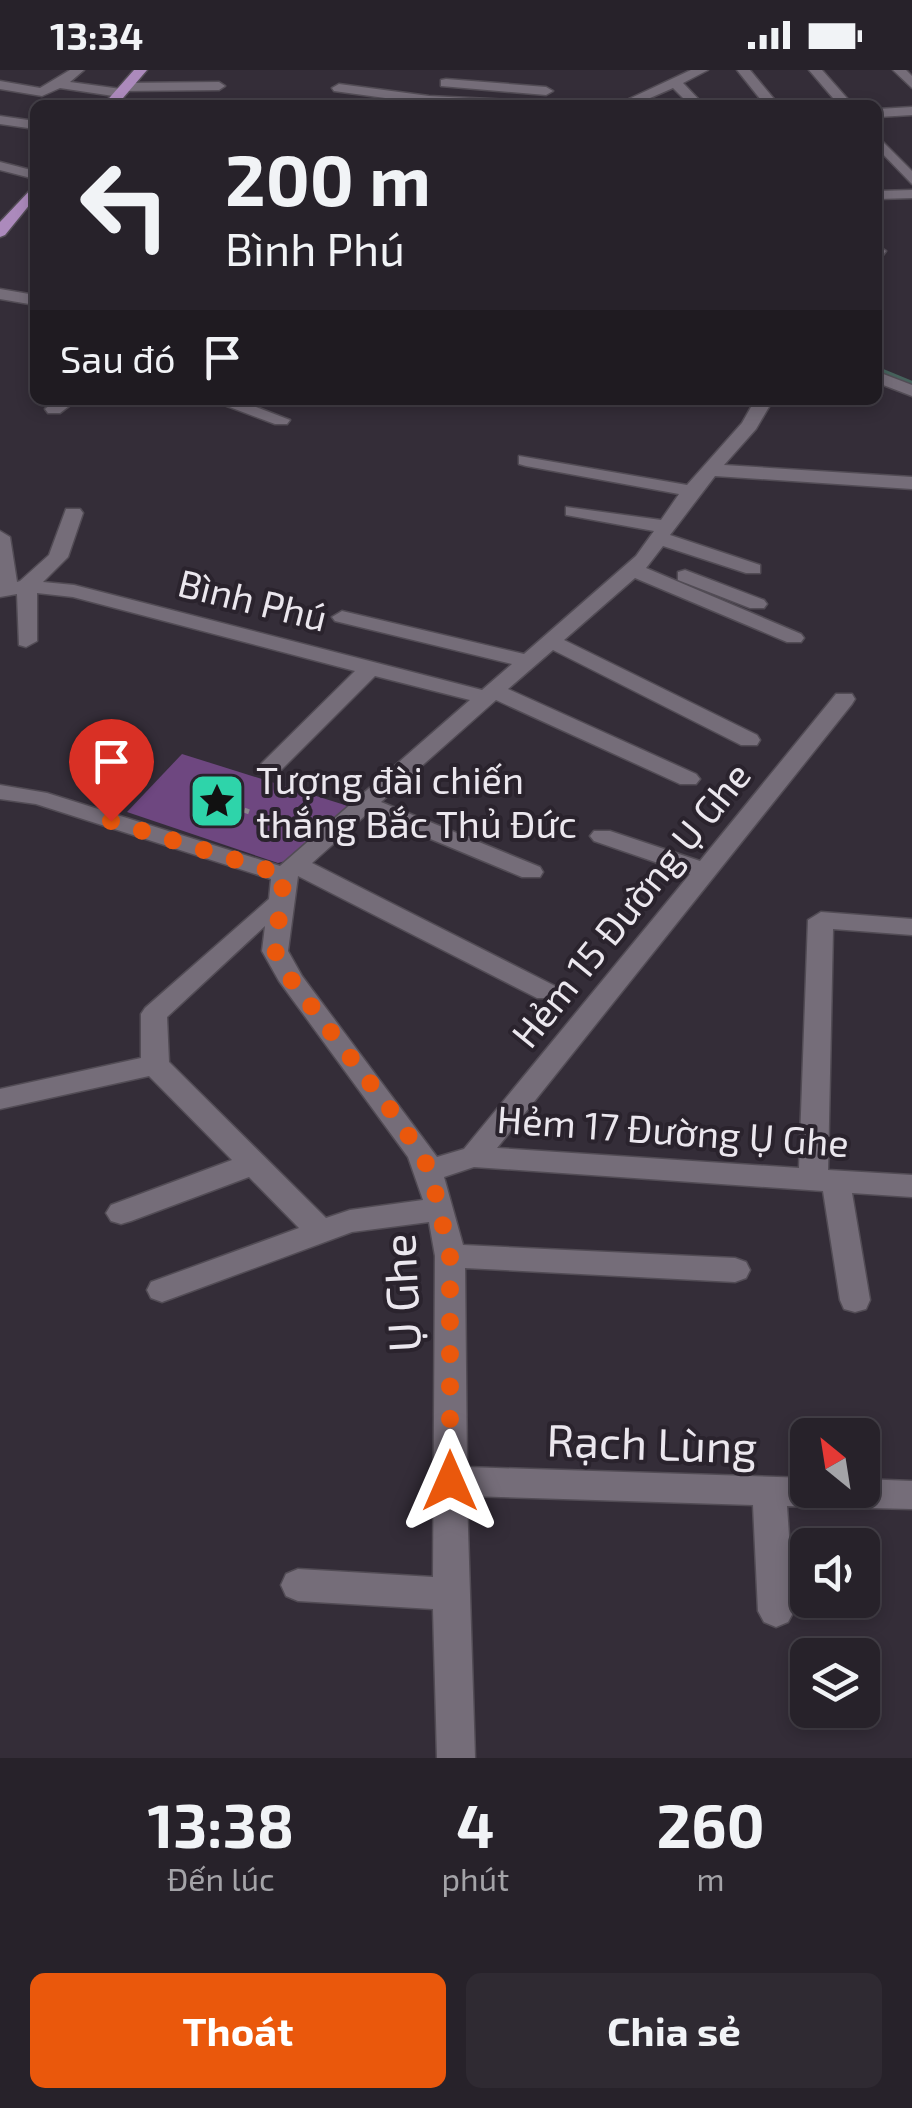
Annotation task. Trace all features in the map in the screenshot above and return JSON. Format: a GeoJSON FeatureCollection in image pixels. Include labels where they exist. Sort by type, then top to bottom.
{"type":"FeatureCollection","features":[{"type":"Feature","properties":{"kind":"main road"},"geometry":{"type":"LineString","coordinates":[[114,100],[141,70]]}},
{"type":"Feature","properties":{"kind":"main road"},"geometry":{"type":"LineString","coordinates":[[0,232],[30,196]]}},
{"type":"Feature","properties":{"kind":"street"},"geometry":{"type":"LineString","coordinates":[[0,85],[42,92],[78,70]]}},
{"type":"Feature","properties":{"kind":"street"},"geometry":{"type":"LineString","coordinates":[[635,100],[702,70]]}},
{"type":"Feature","properties":{"kind":"street"},"geometry":{"type":"LineString","coordinates":[[743,70],[768,100]]}},
{"type":"Feature","properties":{"kind":"street"},"geometry":{"type":"LineString","coordinates":[[815,70],[842,100]]}},
{"type":"Feature","properties":{"kind":"street"},"geometry":{"type":"LineString","coordinates":[[899,70],[912,84]]}},
{"type":"Feature","properties":{"kind":"street"},"geometry":{"type":"LineString","coordinates":[[674,82],[692,100]]}},
{"type":"Feature","properties":{"kind":"street"},"geometry":{"type":"LineString","coordinates":[[58,84],[123,90],[218,86]]}},
{"type":"Feature","properties":{"kind":"street"},"geometry":{"type":"LineString","coordinates":[[446,84],[547,91]]}},
{"type":"Feature","properties":{"kind":"street"},"geometry":{"type":"LineString","coordinates":[[339,88],[429,100]]}},
{"type":"Feature","properties":{"kind":"street"},"geometry":{"type":"LineString","coordinates":[[882,113],[912,112]]}},
{"type":"Feature","properties":{"kind":"street"},"geometry":{"type":"LineString","coordinates":[[0,120],[30,124]]}},
{"type":"Feature","properties":{"kind":"street"},"geometry":{"type":"LineString","coordinates":[[882,146],[912,180]]}},
{"type":"Feature","properties":{"kind":"street"},"geometry":{"type":"LineString","coordinates":[[0,166],[30,176]]}},
{"type":"Feature","properties":{"kind":"street"},"geometry":{"type":"LineString","coordinates":[[0,176],[30,178]]}},
{"type":"Feature","properties":{"kind":"street"},"geometry":{"type":"LineString","coordinates":[[882,194],[912,194]]}},
{"type":"Feature","properties":{"kind":"street"},"geometry":{"type":"LineString","coordinates":[[0,294],[30,299]]}},
{"type":"Feature","properties":{"kind":"street"},"geometry":{"type":"LineString","coordinates":[[882,379],[912,391]]}},
{"type":"Feature","properties":{"kind":"street"},"geometry":{"type":"LineString","coordinates":[[235,405],[281,420]]}},
{"type":"Feature","properties":{"kind":"street"},"geometry":{"type":"LineString","coordinates":[[320,1232],[155,1065],[154,1014],[254,922],[327,838],[638,564],[691,491],[750,425],[761,405]]}},
{"type":"Feature","properties":{"kind":"street"},"geometry":{"type":"LineString","coordinates":[[526,460],[691,491]]}},
{"type":"Feature","properties":{"kind":"street"},"geometry":{"type":"LineString","coordinates":[[710,470],[912,483]]}},
{"type":"Feature","properties":{"kind":"street"},"geometry":{"type":"LineString","coordinates":[[573,510],[662,532],[753,569]]}},
{"type":"Feature","properties":{"kind":"street"},"geometry":{"type":"LineString","coordinates":[[11,588],[58,557],[73,513]]}},
{"type":"Feature","properties":{"kind":"street"},"geometry":{"type":"LineString","coordinates":[[0,536],[26,642]]}},
{"type":"Feature","properties":{"kind":"street"},"geometry":{"type":"LineString","coordinates":[[638,564],[757,604]]}},
{"type":"Feature","properties":{"kind":"street"},"geometry":{"type":"LineString","coordinates":[[638,564],[794,638]]}},
{"type":"Feature","properties":{"kind":"street","name":"Bình Phú"},"geometry":{"type":"LineString","coordinates":[[11,588],[74,591],[490,695],[688,779]]}},
{"type":"Feature","properties":{"kind":"street"},"geometry":{"type":"LineString","coordinates":[[342,618],[528,661]]}},
{"type":"Feature","properties":{"kind":"street"},"geometry":{"type":"LineString","coordinates":[[550,641],[749,740]]}},
{"type":"Feature","properties":{"kind":"street"},"geometry":{"type":"LineString","coordinates":[[270,768],[372,667]]}},
{"type":"Feature","properties":{"kind":"street","name":"Hẻm 15 Đường Ụ Ghe"},"geometry":{"type":"LineString","coordinates":[[474,1157],[844,699]]}},
{"type":"Feature","properties":{"kind":"street"},"geometry":{"type":"LineString","coordinates":[[0,792],[39,798],[288,880],[546,992]]}},
{"type":"Feature","properties":{"kind":"street"},"geometry":{"type":"LineString","coordinates":[[366,804],[531,872]]}},
{"type":"Feature","properties":{"kind":"street"},"geometry":{"type":"LineString","coordinates":[[602,836],[706,871]]}},
{"type":"Feature","properties":{"kind":"street","name":"Ụ Ghe"},"geometry":{"type":"LineString","coordinates":[[288,880],[275,951],[292,981],[400,1122],[430,1170],[450,1256],[450,1594],[456,1758]]}},
{"type":"Feature","properties":{"kind":"street"},"geometry":{"type":"LineString","coordinates":[[855,1300],[824,1180],[819,929],[821,920],[912,927]]}},
{"type":"Feature","properties":{"kind":"street"},"geometry":{"type":"LineString","coordinates":[[0,1099],[155,1065]]}},
{"type":"Feature","properties":{"kind":"street","name":"Hẻm 17 Đường Ụ Ghe"},"geometry":{"type":"LineString","coordinates":[[430,1170],[474,1157],[912,1186]]}},
{"type":"Feature","properties":{"kind":"street"},"geometry":{"type":"LineString","coordinates":[[121,1212],[253,1164]]}},
{"type":"Feature","properties":{"kind":"street"},"geometry":{"type":"LineString","coordinates":[[162,1290],[350,1221],[441,1209]]}},
{"type":"Feature","properties":{"kind":"street"},"geometry":{"type":"LineString","coordinates":[[450,1256],[735,1270]]}},
{"type":"Feature","properties":{"kind":"street","name":"Rạch Lùng"},"geometry":{"type":"LineString","coordinates":[[450,1481],[912,1495]]}},
{"type":"Feature","properties":{"kind":"street"},"geometry":{"type":"LineString","coordinates":[[769,1491],[776,1611]]}},
{"type":"Feature","properties":{"kind":"street"},"geometry":{"type":"LineString","coordinates":[[298,1586],[450,1594]]}},
{"type":"Feature","properties":{"kind":"path"},"geometry":{"type":"LineString","coordinates":[[232,806],[327,838]]}},
{"type":"Feature","properties":{"kind":"shaded area"},"geometry":{"type":"Polygon","coordinates":[[[182,754],[348,806],[289,860],[278,863],[127,812],[182,754]]]}},
{"type":"Feature","properties":{"kind":"waterway","name":"Rạch Lùng"},"geometry":{"type":"LineString","coordinates":[[882,372],[912,384]]}},
{"type":"Feature","properties":{"kind":"place","name":"Tượng đài chiến thắng Bắc Thủ Đức"},"geometry":{"type":"Point","coordinates":[217,801]}},
{"type":"Feature","properties":{"kind":"route"},"geometry":{"type":"LineString","coordinates":[[111,821],[284,875],[275,951],[292,981],[421,1154],[441,1209],[450,1256],[450,1481]]}}]}
